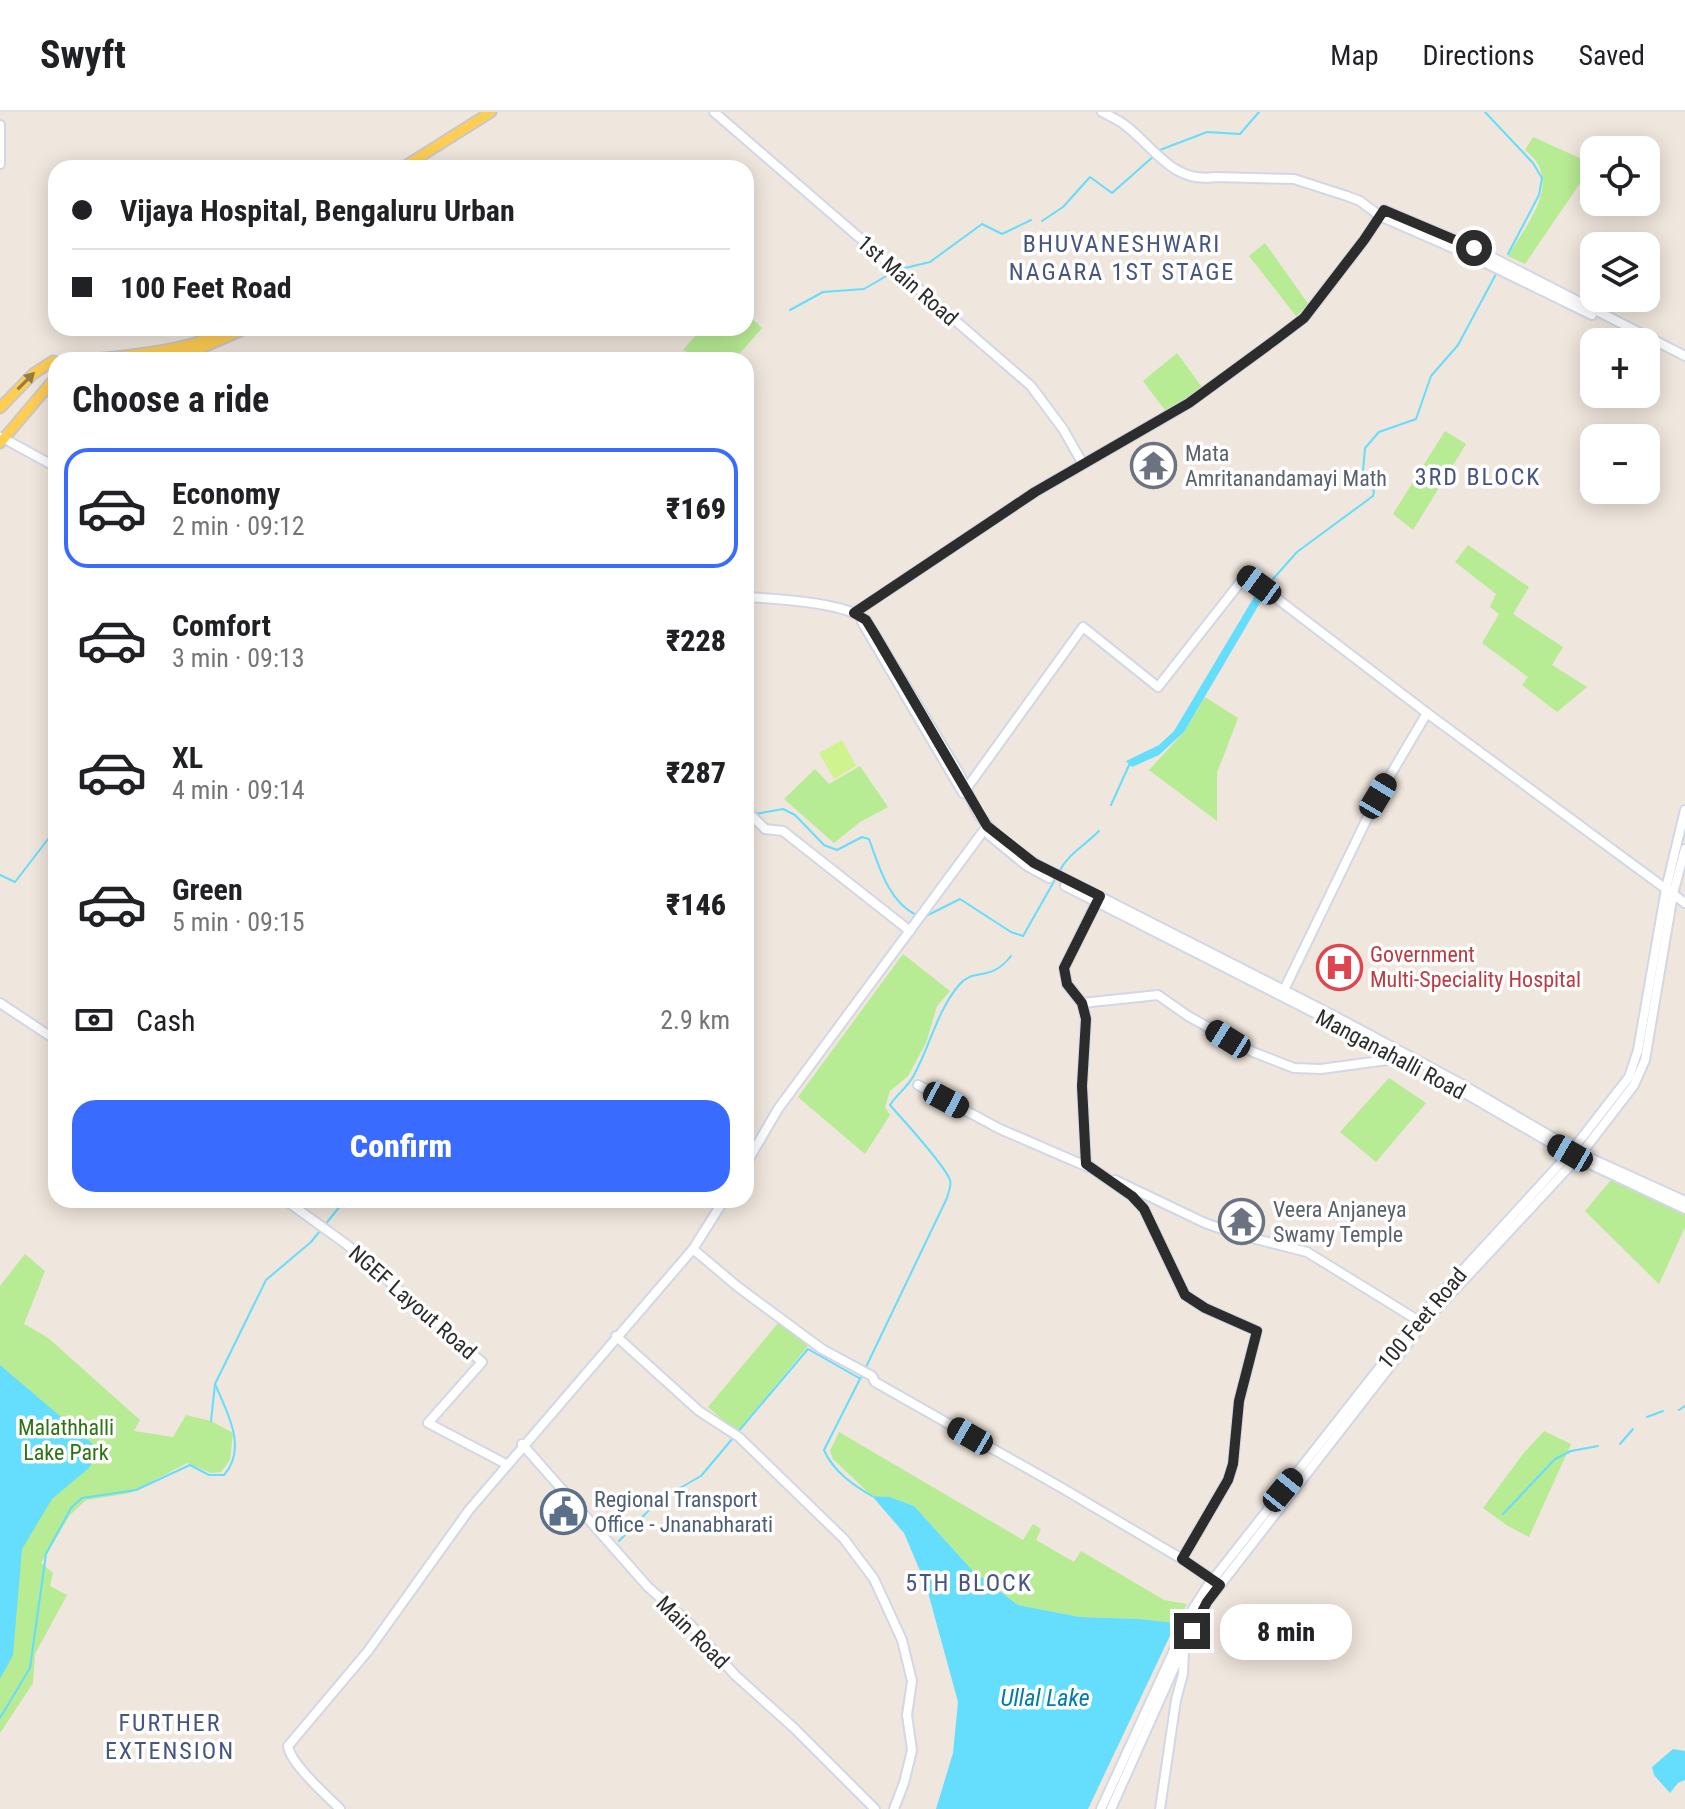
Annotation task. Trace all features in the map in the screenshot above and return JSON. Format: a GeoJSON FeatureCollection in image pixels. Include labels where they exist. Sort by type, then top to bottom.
{"type":"FeatureCollection","features":[{"type":"Feature","properties":{"kind":"main road"},"geometry":{"type":"LineString","coordinates":[[415,160],[491,112]]}},
{"type":"Feature","properties":{"kind":"main road"},"geometry":{"type":"LineString","coordinates":[[426,160],[500,112]]}},
{"type":"Feature","properties":{"kind":"main road"},"geometry":{"type":"LineString","coordinates":[[141,352],[219,336]]}},
{"type":"Feature","properties":{"kind":"main road"},"geometry":{"type":"LineString","coordinates":[[182,352],[199,349],[229,336]]}},
{"type":"Feature","properties":{"kind":"main road"},"geometry":{"type":"LineString","coordinates":[[0,408],[48,363]]}},
{"type":"Feature","properties":{"kind":"main road"},"geometry":{"type":"LineString","coordinates":[[2,436],[48,383]]}},
{"type":"Feature","properties":{"kind":"street","name":"1st Main Road"},"geometry":{"type":"LineString","coordinates":[[714,112],[1031,386],[1063,429],[1083,464]]}},
{"type":"Feature","properties":{"kind":"street"},"geometry":{"type":"LineString","coordinates":[[1102,112],[1123,124],[1174,170],[1203,179],[1294,179],[1360,201],[1369,208],[1496,259],[1685,358]]}},
{"type":"Feature","properties":{"kind":"street"},"geometry":{"type":"LineString","coordinates":[[0,125],[0,164]]}},
{"type":"Feature","properties":{"kind":"street"},"geometry":{"type":"LineString","coordinates":[[854,613],[1035,492],[1189,403],[1304,318],[1382,213]]}},
{"type":"Feature","properties":{"kind":"street"},"geometry":{"type":"LineString","coordinates":[[1382,213],[1685,358]]}},
{"type":"Feature","properties":{"kind":"street"},"geometry":{"type":"LineString","coordinates":[[2,436],[48,461]]}},
{"type":"Feature","properties":{"kind":"street"},"geometry":{"type":"LineString","coordinates":[[965,791],[1083,627],[1158,687],[1246,575],[1685,903]]}},
{"type":"Feature","properties":{"kind":"street"},"geometry":{"type":"LineString","coordinates":[[754,598],[801,602],[854,613],[866,620],[986,828],[778,1109],[754,1150]]}},
{"type":"Feature","properties":{"kind":"street"},"geometry":{"type":"LineString","coordinates":[[1283,993],[1378,796],[1427,713]]}},
{"type":"Feature","properties":{"kind":"street","name":"100 Feet Road"},"geometry":{"type":"LineString","coordinates":[[1111,1809],[1181,1646],[1193,1609],[1420,1322],[1576,1153],[1641,1072],[1685,810]]}},
{"type":"Feature","properties":{"kind":"street"},"geometry":{"type":"LineString","coordinates":[[754,818],[765,829],[783,831],[910,931]]}},
{"type":"Feature","properties":{"kind":"street","name":"Manganahalli Road"},"geometry":{"type":"LineString","coordinates":[[986,828],[1047,874],[1403,1056],[1576,1153],[1685,1209]]}},
{"type":"Feature","properties":{"kind":"street","name":"100 Feet Road"},"geometry":{"type":"LineString","coordinates":[[1670,892],[1685,849]]}},
{"type":"Feature","properties":{"kind":"street"},"geometry":{"type":"LineString","coordinates":[[1098,898],[1064,968],[1067,984],[1082,1003],[1086,1019],[1082,1066],[1083,1152],[1089,1168],[1132,1196],[1144,1209],[1185,1295],[1205,1308],[1257,1331],[1239,1401],[1233,1464],[1228,1480],[1182,1559]]}},
{"type":"Feature","properties":{"kind":"street"},"geometry":{"type":"LineString","coordinates":[[1082,1003],[1158,995],[1188,1016],[1253,1052],[1294,1068],[1321,1069],[1403,1056]]}},
{"type":"Feature","properties":{"kind":"street"},"geometry":{"type":"LineString","coordinates":[[0,1003],[48,1035]]}},
{"type":"Feature","properties":{"kind":"street"},"geometry":{"type":"LineString","coordinates":[[918,1085],[1000,1129],[1205,1223],[1307,1252],[1420,1322]]}},
{"type":"Feature","properties":{"kind":"street","name":"Manganahalli Road"},"geometry":{"type":"LineString","coordinates":[[1576,1153],[1685,1201]]}},
{"type":"Feature","properties":{"kind":"street","name":"NGEF Layout Road"},"geometry":{"type":"LineString","coordinates":[[296,1208],[482,1362],[428,1423],[506,1464]]}},
{"type":"Feature","properties":{"kind":"street"},"geometry":{"type":"LineString","coordinates":[[340,1809],[288,1746],[368,1651],[469,1510],[522,1444],[693,1249],[719,1208]]}},
{"type":"Feature","properties":{"kind":"street"},"geometry":{"type":"LineString","coordinates":[[693,1249],[738,1287],[822,1349],[1062,1488],[1216,1582]]}},
{"type":"Feature","properties":{"kind":"street"},"geometry":{"type":"LineString","coordinates":[[616,1336],[699,1411],[739,1437],[844,1539],[874,1579],[902,1640],[912,1681],[907,1715],[912,1750],[894,1809]]}},
{"type":"Feature","properties":{"kind":"street","name":"Main Road"},"geometry":{"type":"LineString","coordinates":[[522,1444],[648,1587],[688,1622],[735,1675],[794,1728],[875,1809]]}},
{"type":"Feature","properties":{"kind":"street"},"geometry":{"type":"LineString","coordinates":[[1160,1809],[1166,1756],[1186,1658],[1181,1646]]}},
{"type":"Feature","properties":{"kind":"street","name":"100 Feet Road"},"geometry":{"type":"LineString","coordinates":[[1101,1809],[1181,1646]]}},
{"type":"Feature","properties":{"kind":"green space"},"geometry":{"type":"Polygon","coordinates":[[[1533,137],[1580,158],[1580,183],[1525,264],[1508,256],[1539,202],[1542,175],[1537,162],[1525,150],[1533,137]]]}},
{"type":"Feature","properties":{"kind":"green space"},"geometry":{"type":"Polygon","coordinates":[[[1265,243],[1309,305],[1296,316],[1249,256],[1265,243]]]}},
{"type":"Feature","properties":{"kind":"green space"},"geometry":{"type":"Polygon","coordinates":[[[754,320],[762,328],[741,352],[683,350],[695,336],[754,336],[754,320]]]}},
{"type":"Feature","properties":{"kind":"green space"},"geometry":{"type":"Polygon","coordinates":[[[1177,353],[1204,390],[1168,414],[1143,381],[1177,353]]]}},
{"type":"Feature","properties":{"kind":"green space"},"geometry":{"type":"Polygon","coordinates":[[[1445,431],[1466,444],[1413,530],[1393,514],[1445,431]]]}},
{"type":"Feature","properties":{"kind":"green space"},"geometry":{"type":"Polygon","coordinates":[[[1468,545],[1529,587],[1513,614],[1563,647],[1552,665],[1587,687],[1557,712],[1522,685],[1528,677],[1482,643],[1499,614],[1490,607],[1496,594],[1455,562],[1468,545]]]}},
{"type":"Feature","properties":{"kind":"green space"},"geometry":{"type":"Polygon","coordinates":[[[1205,697],[1238,718],[1217,773],[1217,821],[1149,770],[1184,732],[1205,697]]]}},
{"type":"Feature","properties":{"kind":"green space"},"geometry":{"type":"Polygon","coordinates":[[[842,740],[856,766],[834,779],[819,753],[842,740]]]}},
{"type":"Feature","properties":{"kind":"green space"},"geometry":{"type":"Polygon","coordinates":[[[860,766],[888,807],[860,822],[834,843],[784,799],[815,769],[829,784],[860,766]]]}},
{"type":"Feature","properties":{"kind":"green space"},"geometry":{"type":"Polygon","coordinates":[[[903,954],[950,991],[937,1006],[926,1043],[908,1076],[890,1091],[885,1107],[890,1115],[865,1154],[798,1097],[903,954]]]}},
{"type":"Feature","properties":{"kind":"green space"},"geometry":{"type":"Polygon","coordinates":[[[1389,1078],[1426,1103],[1376,1162],[1340,1132],[1389,1078]]]}},
{"type":"Feature","properties":{"kind":"green space"},"geometry":{"type":"Polygon","coordinates":[[[1612,1179],[1685,1215],[1685,1227],[1659,1284],[1585,1211],[1612,1179]]]}},
{"type":"Feature","properties":{"kind":"green space","name":"Malathhalli Lake Park"},"geometry":{"type":"Polygon","coordinates":[[[25,1254],[45,1271],[24,1324],[47,1337],[140,1420],[134,1431],[173,1437],[186,1415],[211,1421],[233,1433],[230,1460],[221,1472],[211,1473],[187,1463],[130,1493],[86,1500],[70,1515],[41,1563],[53,1573],[50,1586],[67,1595],[35,1654],[33,1683],[0,1733],[0,1286],[25,1254]]]}},
{"type":"Feature","properties":{"kind":"green space"},"geometry":{"type":"Polygon","coordinates":[[[779,1322],[808,1346],[737,1432],[708,1407],[779,1322]]]}},
{"type":"Feature","properties":{"kind":"green space"},"geometry":{"type":"Polygon","coordinates":[[[1544,1431],[1571,1444],[1529,1537],[1483,1508],[1544,1431]]]}},
{"type":"Feature","properties":{"kind":"green space"},"geometry":{"type":"Polygon","coordinates":[[[839,1432],[1023,1540],[1033,1524],[1041,1529],[1036,1540],[1074,1562],[1081,1551],[1164,1600],[1187,1604],[1176,1623],[1080,1617],[1018,1605],[973,1571],[914,1506],[890,1497],[872,1496],[833,1459],[830,1451],[839,1432]]]}},
{"type":"Feature","properties":{"kind":"water"},"geometry":{"type":"Polygon","coordinates":[[[1257,592],[1264,596],[1184,732],[1159,755],[1132,767],[1126,761],[1159,745],[1174,731],[1257,592]]]}},
{"type":"Feature","properties":{"kind":"water"},"geometry":{"type":"Polygon","coordinates":[[[0,1365],[94,1445],[97,1452],[89,1468],[52,1499],[22,1549],[13,1655],[0,1679],[0,1365]]]}},
{"type":"Feature","properties":{"kind":"water","name":"Ullal Lake"},"geometry":{"type":"Polygon","coordinates":[[[872,1496],[890,1497],[914,1506],[973,1571],[1018,1605],[1080,1617],[1176,1623],[1088,1809],[936,1809],[953,1753],[958,1702],[926,1585],[904,1533],[872,1496]]]}},
{"type":"Feature","properties":{"kind":"water"},"geometry":{"type":"Polygon","coordinates":[[[1673,1749],[1685,1751],[1685,1780],[1670,1793],[1654,1775],[1652,1767],[1673,1749]]]}},
{"type":"Feature","properties":{"kind":"waterway"},"geometry":{"type":"LineString","coordinates":[[1160,150],[1207,132],[1240,134],[1259,112]]}},
{"type":"Feature","properties":{"kind":"waterway"},"geometry":{"type":"LineString","coordinates":[[1485,112],[1533,163],[1542,178],[1539,195],[1508,254]]}},
{"type":"Feature","properties":{"kind":"waterway"},"geometry":{"type":"LineString","coordinates":[[1042,221],[1063,207],[1090,177],[1112,193],[1155,155]]}},
{"type":"Feature","properties":{"kind":"waterway"},"geometry":{"type":"LineString","coordinates":[[901,269],[930,262],[982,224],[1002,234],[1031,220]]}},
{"type":"Feature","properties":{"kind":"waterway"},"geometry":{"type":"LineString","coordinates":[[790,310],[823,292],[864,289],[895,271]]}},
{"type":"Feature","properties":{"kind":"waterway"},"geometry":{"type":"LineString","coordinates":[[1265,588],[1297,552],[1373,496],[1374,491],[1363,471],[1365,448],[1379,432],[1416,419],[1431,376],[1458,345],[1496,274]]}},
{"type":"Feature","properties":{"kind":"waterway"},"geometry":{"type":"LineString","coordinates":[[1111,805],[1130,763]]}},
{"type":"Feature","properties":{"kind":"waterway"},"geometry":{"type":"LineString","coordinates":[[755,814],[783,809],[795,815],[824,845],[837,850],[862,837],[869,839],[891,892],[916,915]]}},
{"type":"Feature","properties":{"kind":"waterway"},"geometry":{"type":"LineString","coordinates":[[1059,872],[1072,855],[1099,831]]}},
{"type":"Feature","properties":{"kind":"waterway"},"geometry":{"type":"LineString","coordinates":[[0,875],[15,882],[48,839]]}},
{"type":"Feature","properties":{"kind":"waterway"},"geometry":{"type":"LineString","coordinates":[[926,916],[960,899],[1011,932],[1023,936],[1056,878]]}},
{"type":"Feature","properties":{"kind":"waterway"},"geometry":{"type":"LineString","coordinates":[[865,1369],[951,1184],[940,1164],[890,1105],[914,1075],[945,1006],[959,985],[970,977],[996,969],[1011,956]]}},
{"type":"Feature","properties":{"kind":"waterway"},"geometry":{"type":"LineString","coordinates":[[324,1226],[339,1208]]}},
{"type":"Feature","properties":{"kind":"waterway"},"geometry":{"type":"LineString","coordinates":[[211,1421],[215,1384],[266,1280],[320,1231]]}},
{"type":"Feature","properties":{"kind":"waterway"},"geometry":{"type":"LineString","coordinates":[[737,1433],[808,1349],[859,1378]]}},
{"type":"Feature","properties":{"kind":"waterway"},"geometry":{"type":"LineString","coordinates":[[862,1375],[824,1450],[844,1477],[872,1496]]}},
{"type":"Feature","properties":{"kind":"waterway"},"geometry":{"type":"LineString","coordinates":[[0,1718],[30,1668],[46,1554],[71,1508],[82,1498],[136,1490],[190,1465],[209,1475],[224,1475],[231,1464],[235,1442],[215,1384]]}},
{"type":"Feature","properties":{"kind":"waterway"},"geometry":{"type":"LineString","coordinates":[[1679,1410],[1685,1406]]}},
{"type":"Feature","properties":{"kind":"waterway"},"geometry":{"type":"LineString","coordinates":[[1647,1417],[1663,1411]]}},
{"type":"Feature","properties":{"kind":"waterway"},"geometry":{"type":"LineString","coordinates":[[1620,1444],[1633,1429]]}},
{"type":"Feature","properties":{"kind":"waterway"},"geometry":{"type":"LineString","coordinates":[[619,1541],[659,1500],[701,1476],[733,1438]]}},
{"type":"Feature","properties":{"kind":"waterway"},"geometry":{"type":"LineString","coordinates":[[1503,1514],[1555,1459],[1571,1451],[1598,1446]]}},
{"type":"Feature","properties":{"kind":"place","name":"Mata Amritanandamayi Math"},"geometry":{"type":"Point","coordinates":[1154,466]}},
{"type":"Feature","properties":{"kind":"place","name":"Government Multi-Speciality Hospital"},"geometry":{"type":"Point","coordinates":[1339,967]}},
{"type":"Feature","properties":{"kind":"place","name":"Veera Anjaneya Swamy Temple"},"geometry":{"type":"Point","coordinates":[1242,1222]}},
{"type":"Feature","properties":{"kind":"place","name":"Regional Transport Office - Jnanabharati"},"geometry":{"type":"Point","coordinates":[563,1512]}},
{"type":"Feature","properties":{"kind":"district","name":"BHUVANESHWARI NAGARA 1ST STAGE"},"geometry":{"type":"Point","coordinates":[1122,258]}},
{"type":"Feature","properties":{"kind":"district","name":"3RD BLOCK"},"geometry":{"type":"Point","coordinates":[1478,477]}},
{"type":"Feature","properties":{"kind":"district","name":"5TH BLOCK"},"geometry":{"type":"Point","coordinates":[969,1583]}},
{"type":"Feature","properties":{"kind":"district","name":"FURTHER EXTENSION"},"geometry":{"type":"Point","coordinates":[170,1737]}},
{"type":"Feature","properties":{"kind":"route"},"geometry":{"type":"LineString","coordinates":[[1192,1631],[1220,1585],[1182,1559],[1228,1480],[1233,1464],[1239,1401],[1257,1331],[1205,1308],[1185,1295],[1144,1209],[1132,1196],[1086,1164],[1083,1152],[1082,1066],[1086,1019],[1082,1003],[1067,984],[1064,968],[1100,896],[1034,863],[987,826],[959,773],[866,620],[854,613],[869,600],[1035,492],[1189,403],[1304,318],[1384,210],[1474,248]]}}]}
